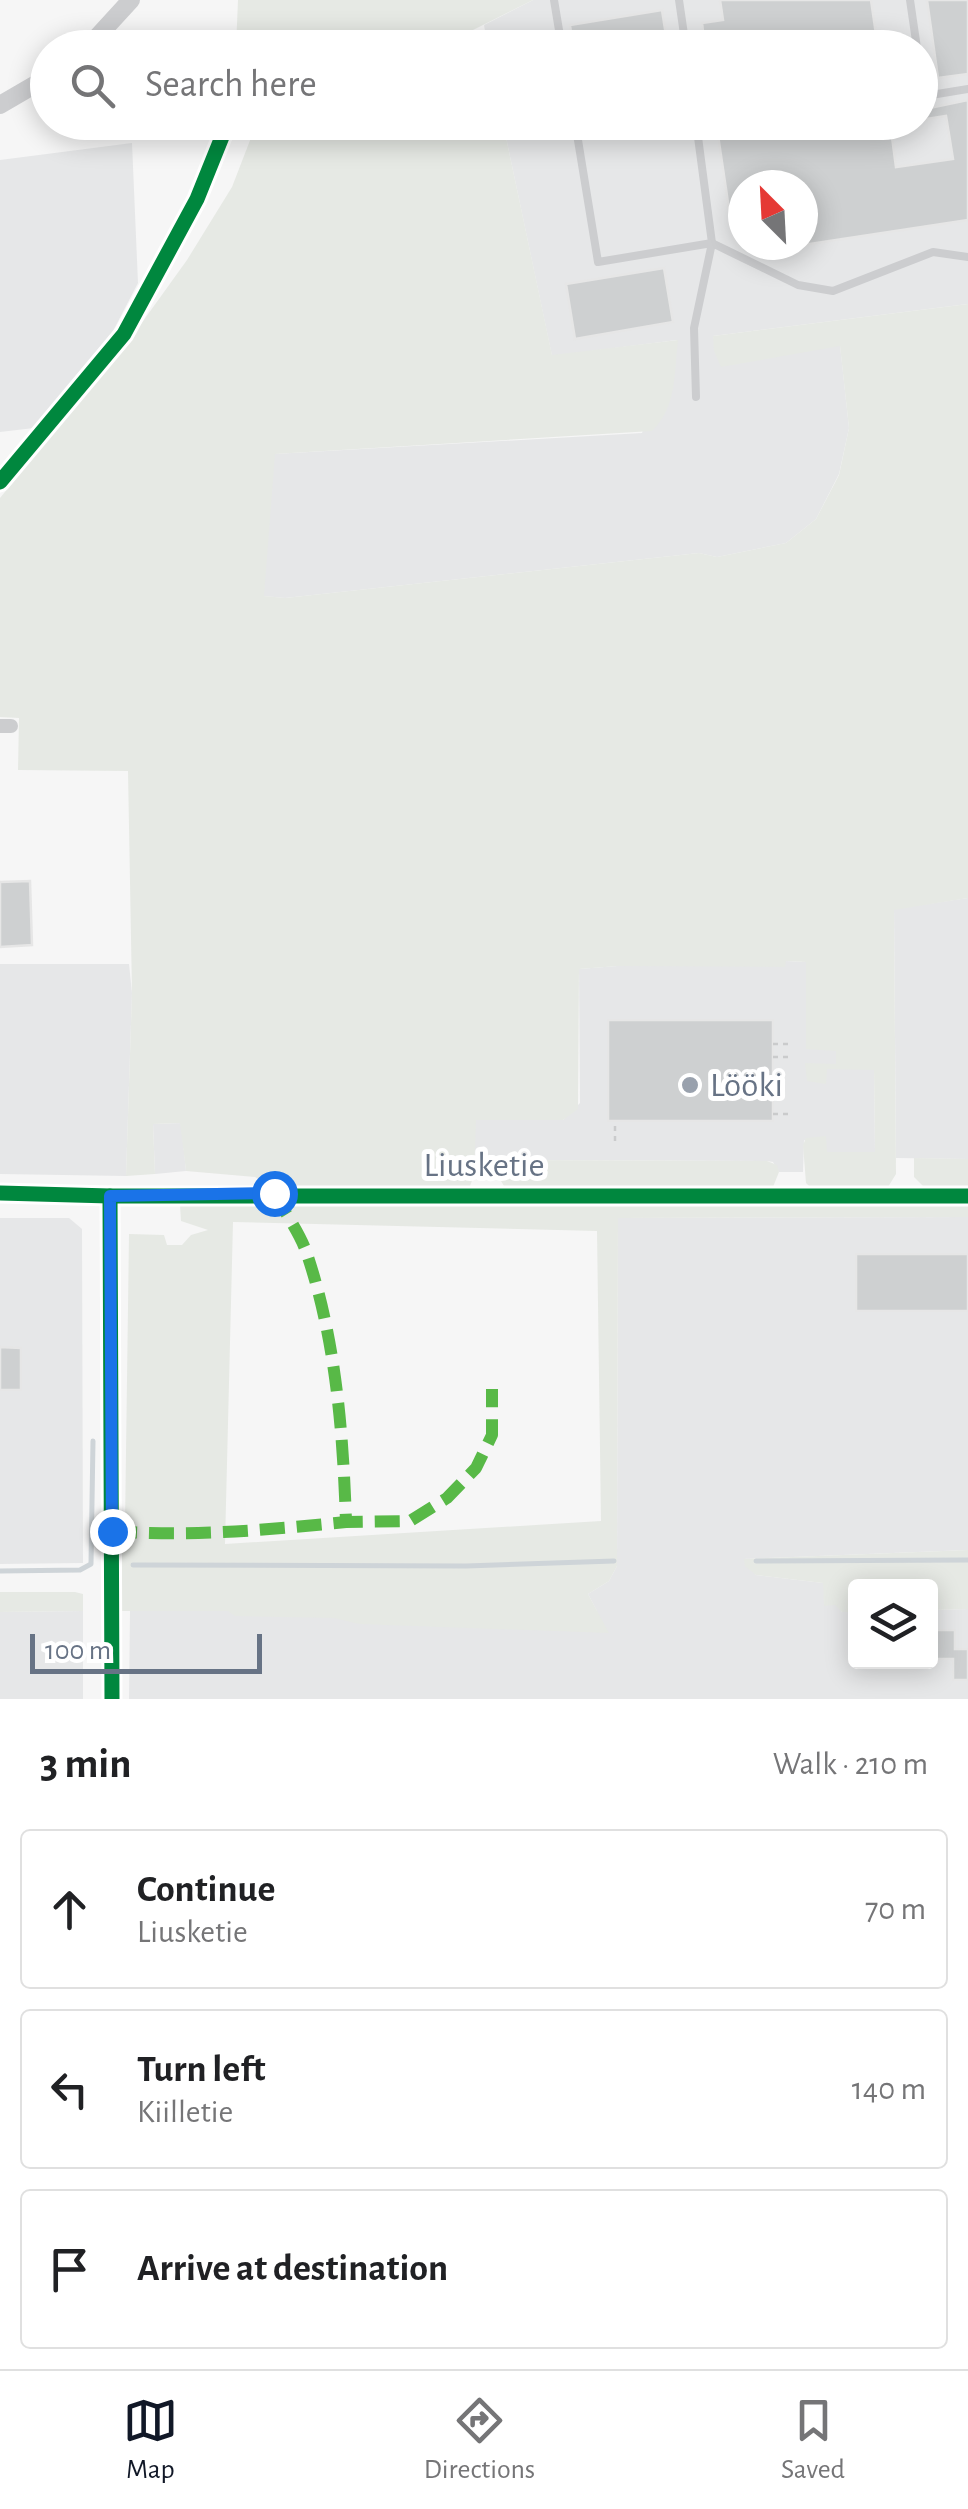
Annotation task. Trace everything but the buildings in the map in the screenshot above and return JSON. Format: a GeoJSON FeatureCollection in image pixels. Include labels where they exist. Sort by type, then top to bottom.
{"type":"FeatureCollection","features":[{"type":"Feature","properties":{"kind":"street"},"geometry":{"type":"LineString","coordinates":[[104,30],[131,0]]}},
{"type":"Feature","properties":{"kind":"street"},"geometry":{"type":"LineString","coordinates":[[0,106],[30,88]]}},
{"type":"Feature","properties":{"kind":"street","name":"Liusketie"},"geometry":{"type":"LineString","coordinates":[[0,1193],[968,1196]]}},
{"type":"Feature","properties":{"kind":"street"},"geometry":{"type":"LineString","coordinates":[[110,1196],[112,1699]]}},
{"type":"Feature","properties":{"kind":"lane"},"geometry":{"type":"LineString","coordinates":[[554,0],[559,30]]}},
{"type":"Feature","properties":{"kind":"lane"},"geometry":{"type":"LineString","coordinates":[[679,0],[683,30]]}},
{"type":"Feature","properties":{"kind":"lane"},"geometry":{"type":"LineString","coordinates":[[910,0],[915,30]]}},
{"type":"Feature","properties":{"kind":"lane"},"geometry":{"type":"LineString","coordinates":[[938,94],[968,88]]}},
{"type":"Feature","properties":{"kind":"lane"},"geometry":{"type":"LineString","coordinates":[[578,140],[598,262],[712,243],[798,285],[833,291],[933,252],[968,257]]}},
{"type":"Feature","properties":{"kind":"lane"},"geometry":{"type":"LineString","coordinates":[[696,397],[694,328],[712,243],[698,140]]}},
{"type":"Feature","properties":{"kind":"path"},"geometry":{"type":"LineString","coordinates":[[773,1044],[792,1044]]}},
{"type":"Feature","properties":{"kind":"path"},"geometry":{"type":"LineString","coordinates":[[773,1057],[792,1057]]}},
{"type":"Feature","properties":{"kind":"path"},"geometry":{"type":"LineString","coordinates":[[773,1114],[791,1114]]}},
{"type":"Feature","properties":{"kind":"path"},"geometry":{"type":"LineString","coordinates":[[615,1121],[615,1140]]}},
{"type":"Feature","properties":{"kind":"shaded area"},"geometry":{"type":"Polygon","coordinates":[[[238,0],[533,0],[473,30],[237,30],[238,0]]]}},
{"type":"Feature","properties":{"kind":"shaded area"},"geometry":{"type":"Polygon","coordinates":[[[533,0],[968,0],[968,304],[713,336],[722,366],[840,345],[849,428],[839,474],[816,519],[786,543],[717,557],[699,553],[285,598],[263,596],[274,454],[642,433],[677,340],[552,356],[507,140],[938,140],[938,30],[485,30],[484,25],[533,0]]]}},
{"type":"Feature","properties":{"kind":"shaded area"},"geometry":{"type":"Polygon","coordinates":[[[250,140],[507,140],[552,355],[678,340],[670,401],[652,431],[275,454],[264,596],[285,598],[699,553],[717,557],[786,543],[816,519],[839,475],[849,428],[840,346],[721,367],[713,336],[968,304],[968,898],[894,910],[896,1174],[888,1187],[810,1187],[806,1183],[806,1138],[826,1136],[827,1152],[875,1152],[874,1070],[827,1069],[826,1084],[807,1081],[805,1063],[836,1064],[836,1051],[806,1049],[806,962],[786,961],[785,967],[579,969],[578,1109],[563,1120],[476,1120],[470,1186],[272,1188],[255,1177],[186,1171],[180,1123],[153,1124],[155,1174],[126,1176],[132,993],[128,771],[18,770],[19,718],[0,717],[0,498],[128,342],[187,260],[232,187],[250,140]]]}},
{"type":"Feature","properties":{"kind":"shaded area"},"geometry":{"type":"Polygon","coordinates":[[[132,143],[138,283],[113,331],[34,428],[0,432],[0,160],[132,143]]]}},
{"type":"Feature","properties":{"kind":"shaded area"},"geometry":{"type":"Polygon","coordinates":[[[968,898],[968,1159],[896,1158],[894,909],[968,898]]]}},
{"type":"Feature","properties":{"kind":"shaded area"},"geometry":{"type":"Polygon","coordinates":[[[785,961],[806,962],[806,1048],[836,1050],[836,1064],[826,1069],[874,1069],[875,1152],[826,1152],[804,1140],[803,1172],[779,1172],[773,1162],[767,1161],[516,1160],[498,1171],[474,1171],[475,1120],[563,1120],[580,1103],[579,969],[785,966],[785,961]]]}},
{"type":"Feature","properties":{"kind":"shaded area"},"geometry":{"type":"Polygon","coordinates":[[[0,964],[129,964],[132,993],[126,1176],[0,1174],[0,964]]]}},
{"type":"Feature","properties":{"kind":"shaded area"},"geometry":{"type":"Polygon","coordinates":[[[181,1123],[186,1171],[155,1174],[153,1124],[181,1123]]]}},
{"type":"Feature","properties":{"kind":"shaded area"},"geometry":{"type":"Polygon","coordinates":[[[914,1158],[968,1159],[968,1188],[924,1187],[914,1177],[914,1158]]]}},
{"type":"Feature","properties":{"kind":"shaded area"},"geometry":{"type":"Polygon","coordinates":[[[516,1160],[767,1161],[777,1165],[779,1172],[773,1187],[504,1186],[498,1176],[499,1168],[516,1160]]]}},
{"type":"Feature","properties":{"kind":"shaded area"},"geometry":{"type":"Polygon","coordinates":[[[180,1205],[968,1206],[968,1217],[618,1218],[617,1566],[609,1581],[588,1594],[609,1633],[359,1624],[334,1618],[235,1616],[228,1611],[119,1611],[118,1542],[125,1525],[129,1234],[164,1235],[167,1245],[182,1245],[191,1235],[208,1230],[181,1221],[180,1205]],[[233,1222],[225,1544],[601,1521],[597,1231],[233,1222]]]}},
{"type":"Feature","properties":{"kind":"shaded area"},"geometry":{"type":"Polygon","coordinates":[[[968,1217],[968,1550],[744,1559],[756,1575],[823,1583],[842,1612],[848,1612],[848,1669],[938,1669],[938,1610],[968,1609],[968,1699],[129,1699],[130,1611],[597,1611],[588,1594],[609,1581],[617,1566],[618,1218],[968,1217]]]}},
{"type":"Feature","properties":{"kind":"shaded area"},"geometry":{"type":"Polygon","coordinates":[[[0,1218],[69,1218],[82,1229],[83,1563],[0,1564],[0,1218]]]}},
{"type":"Feature","properties":{"kind":"shaded area"},"geometry":{"type":"Polygon","coordinates":[[[968,1550],[968,1609],[938,1610],[938,1579],[848,1579],[848,1612],[842,1612],[835,1605],[824,1606],[823,1583],[756,1575],[745,1566],[744,1559],[968,1550]]]}},
{"type":"Feature","properties":{"kind":"shaded area"},"geometry":{"type":"Polygon","coordinates":[[[0,1592],[75,1592],[83,1594],[83,1611],[0,1612],[0,1592]]]}},
{"type":"Feature","properties":{"kind":"shaded area"},"geometry":{"type":"Polygon","coordinates":[[[83,1611],[83,1699],[0,1699],[0,1612],[83,1611]]]}},
{"type":"Feature","properties":{"kind":"waterway"},"geometry":{"type":"LineString","coordinates":[[0,1571],[80,1570],[91,1564],[93,1441]]}},
{"type":"Feature","properties":{"kind":"waterway"},"geometry":{"type":"LineString","coordinates":[[756,1561],[968,1560]]}},
{"type":"Feature","properties":{"kind":"waterway"},"geometry":{"type":"LineString","coordinates":[[133,1565],[466,1566],[614,1561]]}},
{"type":"Feature","properties":{"kind":"marked path"},"geometry":{"type":"LineString","coordinates":[[274,1193],[304,1246],[325,1320],[340,1421],[346,1522],[410,1521],[447,1498],[476,1468],[492,1435],[492,1389]]}},
{"type":"Feature","properties":{"kind":"marked path"},"geometry":{"type":"LineString","coordinates":[[112,1531],[200,1533],[346,1522]]}},
{"type":"Feature","properties":{"kind":"cycle path"},"geometry":{"type":"LineString","coordinates":[[0,482],[124,334],[197,199],[221,140]]}},
{"type":"Feature","properties":{"kind":"cycle path"},"geometry":{"type":"LineString","coordinates":[[0,1193],[968,1196]]}},
{"type":"Feature","properties":{"kind":"cycle path"},"geometry":{"type":"LineString","coordinates":[[110,1196],[112,1699]]}},
{"type":"Feature","properties":{"kind":"place","name":"Lööki"},"geometry":{"type":"Point","coordinates":[690,1085]}},
{"type":"Feature","properties":{"kind":"route"},"geometry":{"type":"LineString","coordinates":[[112,1531],[110,1196],[274,1193]]}}]}
